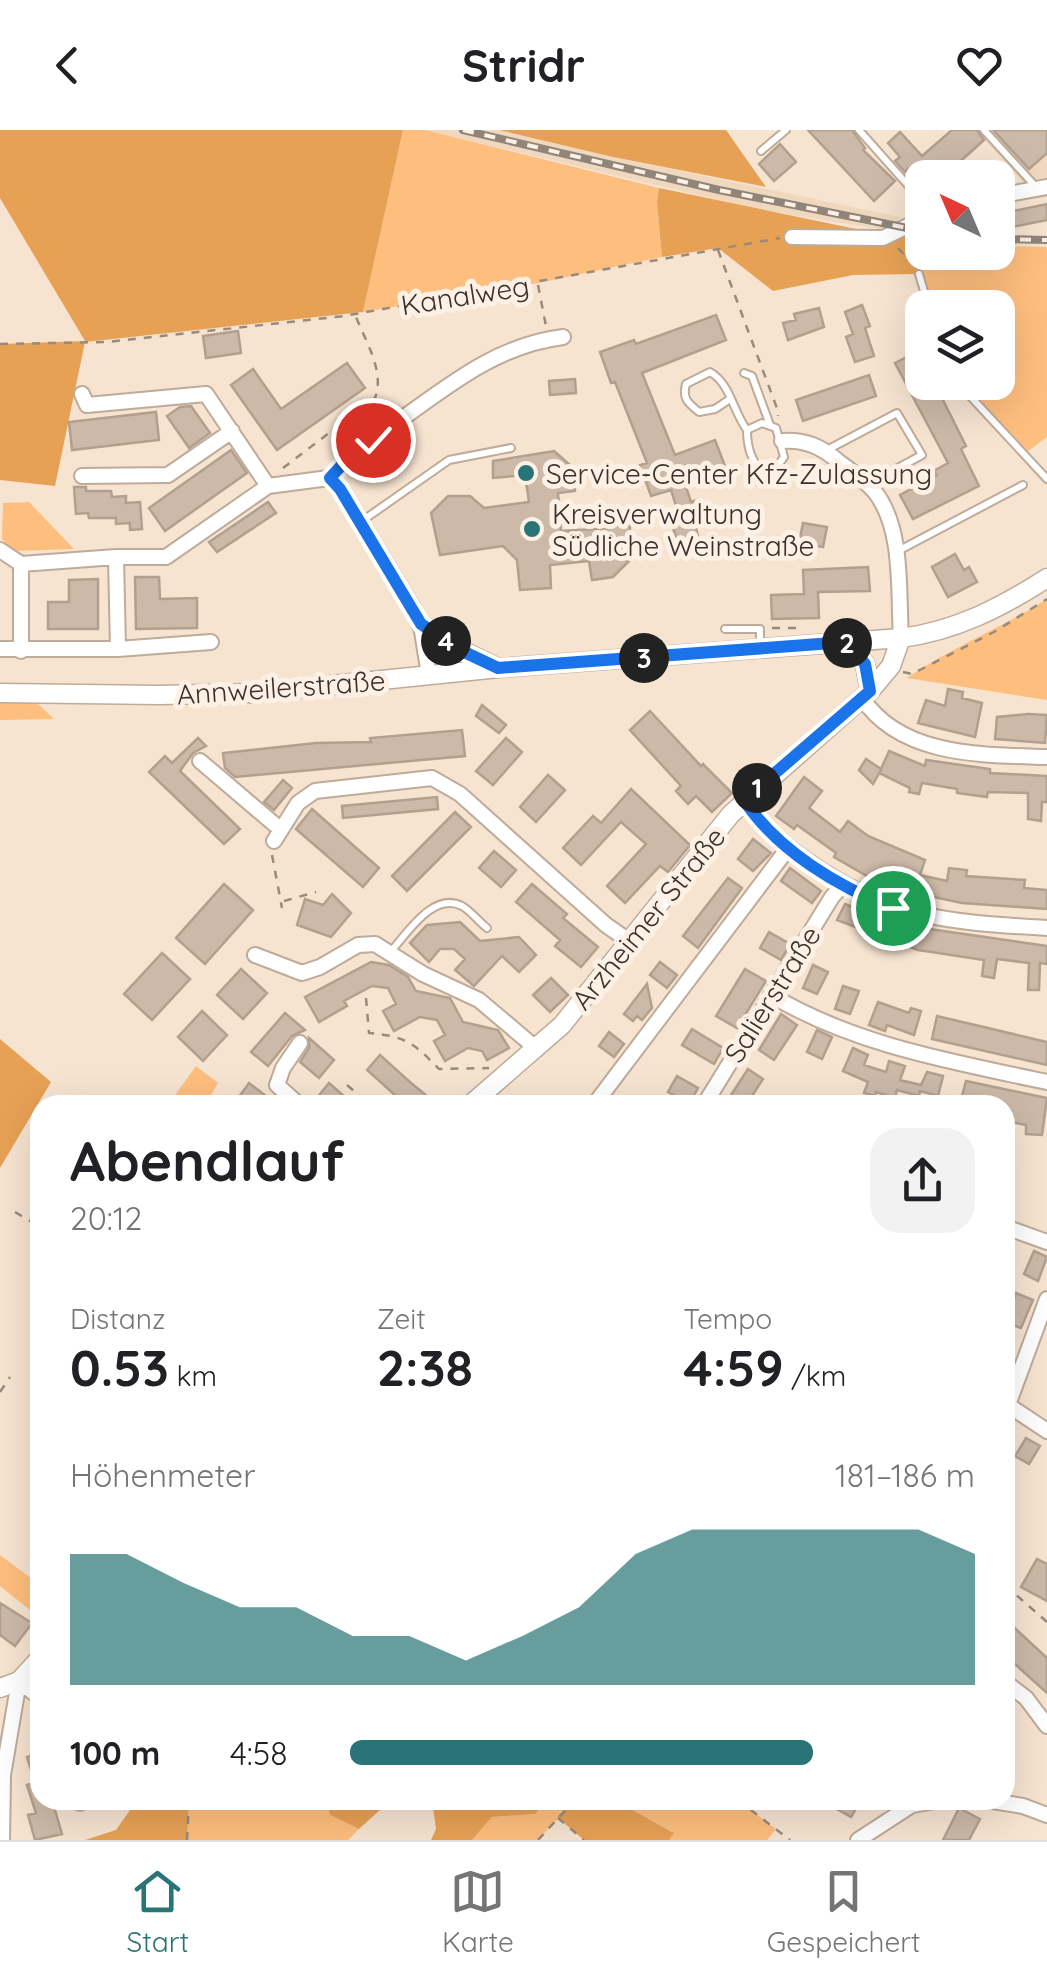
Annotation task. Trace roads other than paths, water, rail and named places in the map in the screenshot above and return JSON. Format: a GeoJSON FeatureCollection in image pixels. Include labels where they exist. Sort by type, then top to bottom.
{"type":"FeatureCollection","features":[{"type":"Feature","properties":{"kind":"street"},"geometry":{"type":"LineString","coordinates":[[1015,193],[1042,188]]}},
{"type":"Feature","properties":{"kind":"street"},"geometry":{"type":"LineString","coordinates":[[792,236],[877,239],[905,228]]}},
{"type":"Feature","properties":{"kind":"street"},"geometry":{"type":"LineString","coordinates":[[0,550],[21,564],[166,557],[268,486],[330,478],[354,452],[470,369],[511,348],[556,338]]}},
{"type":"Feature","properties":{"kind":"street"},"geometry":{"type":"LineString","coordinates":[[82,394],[88,404],[206,394],[268,486]]}},
{"type":"Feature","properties":{"kind":"street"},"geometry":{"type":"LineString","coordinates":[[82,476],[168,474],[232,431]]}},
{"type":"Feature","properties":{"kind":"street"},"geometry":{"type":"LineString","coordinates":[[776,432],[826,451],[867,484],[887,516],[895,552],[902,638]]}},
{"type":"Feature","properties":{"kind":"street"},"geometry":{"type":"LineString","coordinates":[[330,478],[361,522],[421,624],[430,676]]}},
{"type":"Feature","properties":{"kind":"street"},"geometry":{"type":"LineString","coordinates":[[116,557],[118,648]]}},
{"type":"Feature","properties":{"kind":"street"},"geometry":{"type":"LineString","coordinates":[[21,564],[21,650]]}},
{"type":"Feature","properties":{"kind":"street","name":"Annweilerstraße"},"geometry":{"type":"LineString","coordinates":[[0,692],[254,693],[498,668],[902,638],[971,620],[1047,578]]}},
{"type":"Feature","properties":{"kind":"street"},"geometry":{"type":"LineString","coordinates":[[421,624],[460,650],[498,668]]}},
{"type":"Feature","properties":{"kind":"street","name":"Arzheimer Straße"},"geometry":{"type":"LineString","coordinates":[[487,1095],[537,1049],[598,983],[688,865],[744,800],[866,694],[891,666],[902,638]]}},
{"type":"Feature","properties":{"kind":"street"},"geometry":{"type":"LineString","coordinates":[[0,649],[211,642]]}},
{"type":"Feature","properties":{"kind":"street"},"geometry":{"type":"LineString","coordinates":[[846,642],[865,664],[866,694],[885,725],[921,742],[961,752],[1047,756]]}},
{"type":"Feature","properties":{"kind":"street"},"geometry":{"type":"LineString","coordinates":[[200,761],[275,841],[298,804],[323,788],[432,778],[460,794],[629,941]]}},
{"type":"Feature","properties":{"kind":"street"},"geometry":{"type":"LineString","coordinates":[[744,800],[764,828],[789,848],[843,886],[893,908],[932,917],[1047,928]]}},
{"type":"Feature","properties":{"kind":"street"},"geometry":{"type":"LineString","coordinates":[[602,1095],[789,848]]}},
{"type":"Feature","properties":{"kind":"street","name":"Salierstraße"},"geometry":{"type":"LineString","coordinates":[[711,1095],[832,897],[843,886]]}},
{"type":"Feature","properties":{"kind":"street"},"geometry":{"type":"LineString","coordinates":[[255,956],[302,972],[320,967],[358,945],[374,944],[423,974],[479,1000],[537,1049]]}},
{"type":"Feature","properties":{"kind":"street"},"geometry":{"type":"LineString","coordinates":[[772,995],[810,1015],[896,1046],[1047,1082]]}},
{"type":"Feature","properties":{"kind":"street"},"geometry":{"type":"LineString","coordinates":[[288,1095],[277,1085],[300,1043]]}},
{"type":"Feature","properties":{"kind":"street"},"geometry":{"type":"LineString","coordinates":[[1015,1230],[1047,1242]]}},
{"type":"Feature","properties":{"kind":"street"},"geometry":{"type":"LineString","coordinates":[[1015,1383],[1047,1298]]}},
{"type":"Feature","properties":{"kind":"street"},"geometry":{"type":"LineString","coordinates":[[1015,1410],[1047,1432]]}},
{"type":"Feature","properties":{"kind":"street"},"geometry":{"type":"LineString","coordinates":[[0,1688],[19,1681],[30,1669]]}},
{"type":"Feature","properties":{"kind":"street"},"geometry":{"type":"LineString","coordinates":[[19,1681],[30,1690]]}},
{"type":"Feature","properties":{"kind":"street"},"geometry":{"type":"LineString","coordinates":[[2,1840],[3,1774],[19,1681]]}},
{"type":"Feature","properties":{"kind":"street"},"geometry":{"type":"LineString","coordinates":[[1015,1690],[1045,1716]]}},
{"type":"Feature","properties":{"kind":"street"},"geometry":{"type":"LineString","coordinates":[[1015,1805],[1045,1810]]}},
{"type":"Feature","properties":{"kind":"street"},"geometry":{"type":"LineString","coordinates":[[859,1840],[904,1810]]}},
{"type":"Feature","properties":{"kind":"lane"},"geometry":{"type":"LineString","coordinates":[[761,152],[786,130]]}},
{"type":"Feature","properties":{"kind":"lane"},"geometry":{"type":"LineString","coordinates":[[859,130],[905,182]]}},
{"type":"Feature","properties":{"kind":"lane"},"geometry":{"type":"LineString","coordinates":[[984,130],[1042,188]]}},
{"type":"Feature","properties":{"kind":"lane"},"geometry":{"type":"LineString","coordinates":[[919,274],[924,290]]}},
{"type":"Feature","properties":{"kind":"lane"},"geometry":{"type":"LineString","coordinates":[[730,399],[699,412],[686,401],[686,384],[710,372],[722,379],[747,430],[750,452],[762,472],[776,468],[784,457],[776,432],[752,376],[744,373]]}},
{"type":"Feature","properties":{"kind":"lane"},"geometry":{"type":"LineString","coordinates":[[974,400],[1047,479]]}},
{"type":"Feature","properties":{"kind":"lane"},"geometry":{"type":"LineString","coordinates":[[826,451],[897,413],[922,455],[867,484]]}},
{"type":"Feature","properties":{"kind":"lane"},"geometry":{"type":"LineString","coordinates":[[747,430],[762,423],[776,432]]}},
{"type":"Feature","properties":{"kind":"lane"},"geometry":{"type":"LineString","coordinates":[[361,522],[448,460],[511,448]]}},
{"type":"Feature","properties":{"kind":"lane"},"geometry":{"type":"LineString","coordinates":[[895,552],[1022,485]]}},
{"type":"Feature","properties":{"kind":"lane"},"geometry":{"type":"LineString","coordinates":[[725,628],[760,628],[760,648]]}},
{"type":"Feature","properties":{"kind":"lane"},"geometry":{"type":"LineString","coordinates":[[390,952],[435,906],[462,906],[486,928]]}},
{"type":"Feature","properties":{"kind":"railway"},"geometry":{"type":"LineString","coordinates":[[463,130],[719,190],[905,228]]}},
{"type":"Feature","properties":{"kind":"railway"},"geometry":{"type":"LineString","coordinates":[[1015,239],[1047,240]]}},
{"type":"Feature","properties":{"kind":"place","name":"Service-Center Kfz-Zulassung"},"geometry":{"type":"Point","coordinates":[526,473]}},
{"type":"Feature","properties":{"kind":"place","name":"Kreisverwaltung Südliche Weinstraße"},"geometry":{"type":"Point","coordinates":[532,529]}}]}
